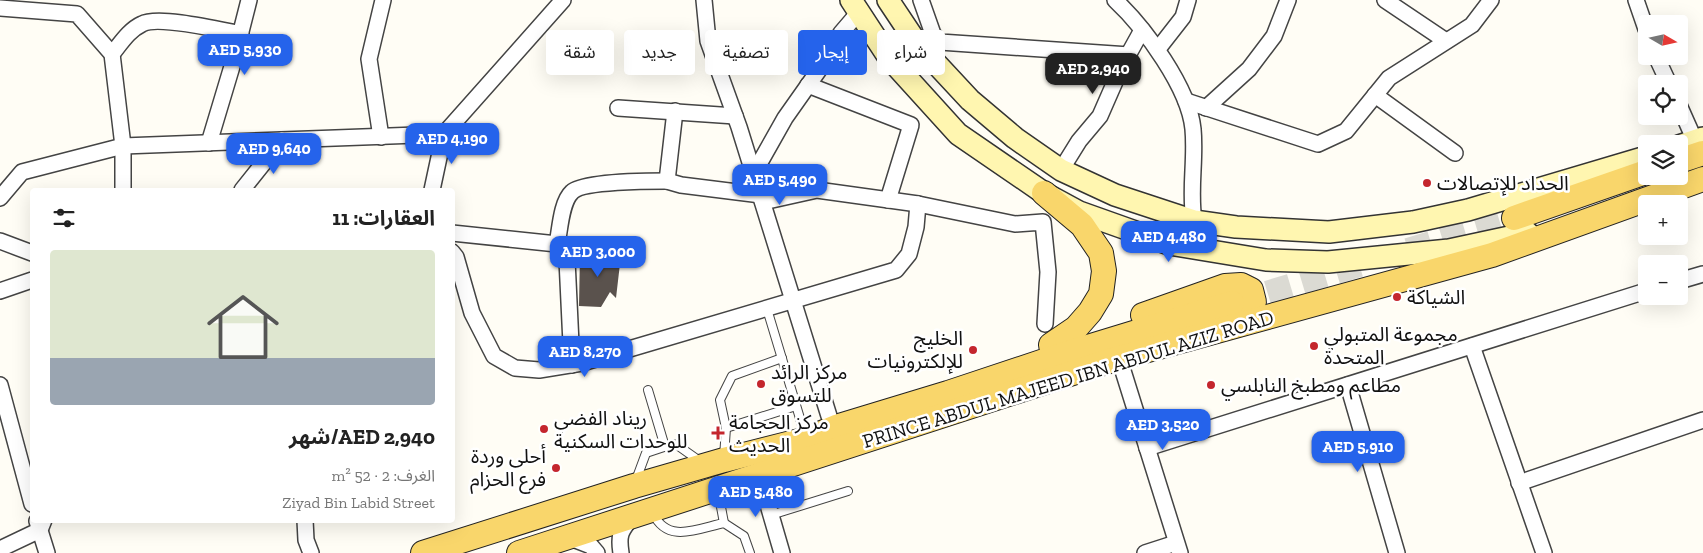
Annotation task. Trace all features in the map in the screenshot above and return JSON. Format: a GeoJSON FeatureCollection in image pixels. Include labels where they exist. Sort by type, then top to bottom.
{"type":"FeatureCollection","features":[{"type":"Feature","properties":{"kind":"main road"},"geometry":{"type":"LineString","coordinates":[[888,0],[916,42],[970,100],[1015,138],[1061,170],[1115,194],[1194,221],[1236,226],[1329,232],[1413,222],[1468,210],[1638,159]]}},
{"type":"Feature","properties":{"kind":"main road"},"geometry":{"type":"LineString","coordinates":[[725,460],[792,429],[799,416],[829,416],[1048,334],[1076,328],[1090,312],[1101,294],[1104,271],[1101,253],[1082,225],[1044,193],[958,134],[889,58],[855,6]]}},
{"type":"Feature","properties":{"kind":"main road"},"geometry":{"type":"LineString","coordinates":[[1514,218],[1638,175]]}},
{"type":"Feature","properties":{"kind":"main road","name":"PRINCE ABDUL MAJEED IBN ABDUL AZIZ ROAD"},"geometry":{"type":"LineString","coordinates":[[519,553],[1118,358],[1492,255],[1703,179]]}},
{"type":"Feature","properties":{"kind":"main road"},"geometry":{"type":"LineString","coordinates":[[1044,193],[1080,212],[1169,244],[1266,260],[1328,262],[1449,250],[1589,220]]}},
{"type":"Feature","properties":{"kind":"main road"},"geometry":{"type":"LineString","coordinates":[[1048,334],[1120,323],[1225,286],[1241,285],[1251,290],[1254,302],[1251,308],[1191,338]]}},
{"type":"Feature","properties":{"kind":"main road","name":"PRINCE ABDUL MAJEED IBN ABDUL AZIZ ROAD"},"geometry":{"type":"LineString","coordinates":[[423,553],[634,486],[807,439],[836,427],[1232,303]]}},
{"type":"Feature","properties":{"kind":"street"},"geometry":{"type":"LineString","coordinates":[[208,143],[241,34],[249,0]]}},
{"type":"Feature","properties":{"kind":"street"},"geometry":{"type":"LineString","coordinates":[[381,136],[369,59],[383,0]]}},
{"type":"Feature","properties":{"kind":"street"},"geometry":{"type":"LineString","coordinates":[[432,188],[444,134],[563,0]]}},
{"type":"Feature","properties":{"kind":"street"},"geometry":{"type":"LineString","coordinates":[[704,0],[708,42],[754,173],[829,416]]}},
{"type":"Feature","properties":{"kind":"street"},"geometry":{"type":"LineString","coordinates":[[921,0],[933,34],[940,42],[1128,55]]}},
{"type":"Feature","properties":{"kind":"street"},"geometry":{"type":"LineString","coordinates":[[1115,0],[1158,50],[1186,101],[1193,129],[1192,206],[1194,221]]}},
{"type":"Feature","properties":{"kind":"street"},"geometry":{"type":"LineString","coordinates":[[1158,50],[1183,17],[1188,0]]}},
{"type":"Feature","properties":{"kind":"street"},"geometry":{"type":"LineString","coordinates":[[1206,108],[1249,69],[1274,36],[1288,0]]}},
{"type":"Feature","properties":{"kind":"street"},"geometry":{"type":"LineString","coordinates":[[1385,0],[1446,42]]}},
{"type":"Feature","properties":{"kind":"street"},"geometry":{"type":"LineString","coordinates":[[1186,101],[1318,144],[1346,131],[1389,78],[1472,26],[1491,0]]}},
{"type":"Feature","properties":{"kind":"street"},"geometry":{"type":"LineString","coordinates":[[1636,0],[1641,15]]}},
{"type":"Feature","properties":{"kind":"street"},"geometry":{"type":"LineString","coordinates":[[754,173],[785,118],[841,33],[855,6]]}},
{"type":"Feature","properties":{"kind":"street"},"geometry":{"type":"LineString","coordinates":[[0,8],[77,14],[112,54],[123,146],[124,188]]}},
{"type":"Feature","properties":{"kind":"street"},"geometry":{"type":"LineString","coordinates":[[112,54],[130,32],[144,23],[159,20],[241,34]]}},
{"type":"Feature","properties":{"kind":"street"},"geometry":{"type":"LineString","coordinates":[[1061,170],[1079,141],[1100,116],[1128,55],[1142,30]]}},
{"type":"Feature","properties":{"kind":"street"},"geometry":{"type":"LineString","coordinates":[[808,85],[911,126],[888,200]]}},
{"type":"Feature","properties":{"kind":"street"},"geometry":{"type":"LineString","coordinates":[[1375,95],[1455,152]]}},
{"type":"Feature","properties":{"kind":"street"},"geometry":{"type":"LineString","coordinates":[[618,108],[735,116]]}},
{"type":"Feature","properties":{"kind":"street"},"geometry":{"type":"LineString","coordinates":[[668,182],[676,111]]}},
{"type":"Feature","properties":{"kind":"street"},"geometry":{"type":"LineString","coordinates":[[1687,125],[1695,145]]}},
{"type":"Feature","properties":{"kind":"street"},"geometry":{"type":"LineString","coordinates":[[0,198],[22,172],[123,146],[444,134]]}},
{"type":"Feature","properties":{"kind":"street"},"geometry":{"type":"LineString","coordinates":[[244,188],[282,140]]}},
{"type":"Feature","properties":{"kind":"street"},"geometry":{"type":"LineString","coordinates":[[557,244],[563,209],[572,191],[628,181],[668,182],[762,198],[817,190],[918,204],[1015,224],[1043,222],[1048,272],[1048,334]]}},
{"type":"Feature","properties":{"kind":"street"},"geometry":{"type":"LineString","coordinates":[[0,191],[0,198]]}},
{"type":"Feature","properties":{"kind":"street"},"geometry":{"type":"LineString","coordinates":[[455,256],[472,313],[494,356],[515,368],[539,370],[582,363],[896,270],[909,254],[916,227],[918,204]]}},
{"type":"Feature","properties":{"kind":"street"},"geometry":{"type":"LineString","coordinates":[[455,233],[557,244],[565,249],[572,365]]}},
{"type":"Feature","properties":{"kind":"street"},"geometry":{"type":"LineString","coordinates":[[0,241],[30,252]]}},
{"type":"Feature","properties":{"kind":"street"},"geometry":{"type":"LineString","coordinates":[[1688,278],[1703,274]]}},
{"type":"Feature","properties":{"kind":"street"},"geometry":{"type":"LineString","coordinates":[[0,291],[30,281]]}},
{"type":"Feature","properties":{"kind":"street"},"geometry":{"type":"LineString","coordinates":[[1147,448],[1638,294]]}},
{"type":"Feature","properties":{"kind":"street"},"geometry":{"type":"LineString","coordinates":[[1472,346],[1544,553]]}},
{"type":"Feature","properties":{"kind":"street"},"geometry":{"type":"LineString","coordinates":[[1118,358],[1178,548],[1145,553]]}},
{"type":"Feature","properties":{"kind":"street"},"geometry":{"type":"LineString","coordinates":[[0,385],[30,497]]}},
{"type":"Feature","properties":{"kind":"street"},"geometry":{"type":"LineString","coordinates":[[1348,385],[1397,553]]}},
{"type":"Feature","properties":{"kind":"street"},"geometry":{"type":"LineString","coordinates":[[1519,483],[1703,420]]}},
{"type":"Feature","properties":{"kind":"street"},"geometry":{"type":"LineString","coordinates":[[759,474],[782,553]]}},
{"type":"Feature","properties":{"kind":"street"},"geometry":{"type":"LineString","coordinates":[[621,553],[619,541],[621,530],[642,513]]}},
{"type":"Feature","properties":{"kind":"street"},"geometry":{"type":"LineString","coordinates":[[0,549],[40,523],[47,553]]}},
{"type":"Feature","properties":{"kind":"street"},"geometry":{"type":"LineString","coordinates":[[305,523],[306,540],[311,553]]}},
{"type":"Feature","properties":{"kind":"street"},"geometry":{"type":"LineString","coordinates":[[568,537],[591,546],[597,553]]}},
{"type":"Feature","properties":{"kind":"lane"},"geometry":{"type":"LineString","coordinates":[[726,428],[799,416],[767,309]]}},
{"type":"Feature","properties":{"kind":"lane"},"geometry":{"type":"LineString","coordinates":[[634,486],[646,453],[673,444],[725,460],[726,428],[720,400],[732,376],[782,358]]}},
{"type":"Feature","properties":{"kind":"lane"},"geometry":{"type":"LineString","coordinates":[[648,390],[665,447]]}},
{"type":"Feature","properties":{"kind":"lane"},"geometry":{"type":"LineString","coordinates":[[717,488],[724,523]]}},
{"type":"Feature","properties":{"kind":"lane"},"geometry":{"type":"LineString","coordinates":[[771,515],[848,491]]}},
{"type":"Feature","properties":{"kind":"lane"},"geometry":{"type":"LineString","coordinates":[[642,513],[668,530],[677,533],[724,523],[744,536],[750,553]]}},
{"type":"Feature","properties":{"kind":"building"},"geometry":{"type":"Polygon","coordinates":[[[580,253],[621,255],[616,298],[610,292],[601,307],[579,306],[580,253]]]}},
{"type":"Feature","properties":{"kind":"tunnel"},"geometry":{"type":"LineString","coordinates":[[1408,250],[1514,218]]}},
{"type":"Feature","properties":{"kind":"tunnel"},"geometry":{"type":"LineString","coordinates":[[1233,303],[1366,263]]}},
{"type":"Feature","properties":{"kind":"place","name":"الحداد للإتصالات"},"geometry":{"type":"Point","coordinates":[1427,183]}},
{"type":"Feature","properties":{"kind":"place","name":"الشياكة"},"geometry":{"type":"Point","coordinates":[1397,297]}},
{"type":"Feature","properties":{"kind":"place","name":"مجموعة المتبولي المتحدة"},"geometry":{"type":"Point","coordinates":[1314,346]}},
{"type":"Feature","properties":{"kind":"place","name":"الخليج للإلكترونيات"},"geometry":{"type":"Point","coordinates":[973,350]}},
{"type":"Feature","properties":{"kind":"place","name":"مركز الرائد للتسوق"},"geometry":{"type":"Point","coordinates":[761,384]}},
{"type":"Feature","properties":{"kind":"place","name":"مطاعم ومطبخ النابلسي"},"geometry":{"type":"Point","coordinates":[1211,385]}},
{"type":"Feature","properties":{"kind":"place","name":"ريناد الفضي للوحدات السكنية"},"geometry":{"type":"Point","coordinates":[544,429]}},
{"type":"Feature","properties":{"kind":"place","name":"مركز الحجامة الحديث"},"geometry":{"type":"Point","coordinates":[718,433]}},
{"type":"Feature","properties":{"kind":"place","name":"أحلى وردة فرع الحزام"},"geometry":{"type":"Point","coordinates":[556,468]}}]}
